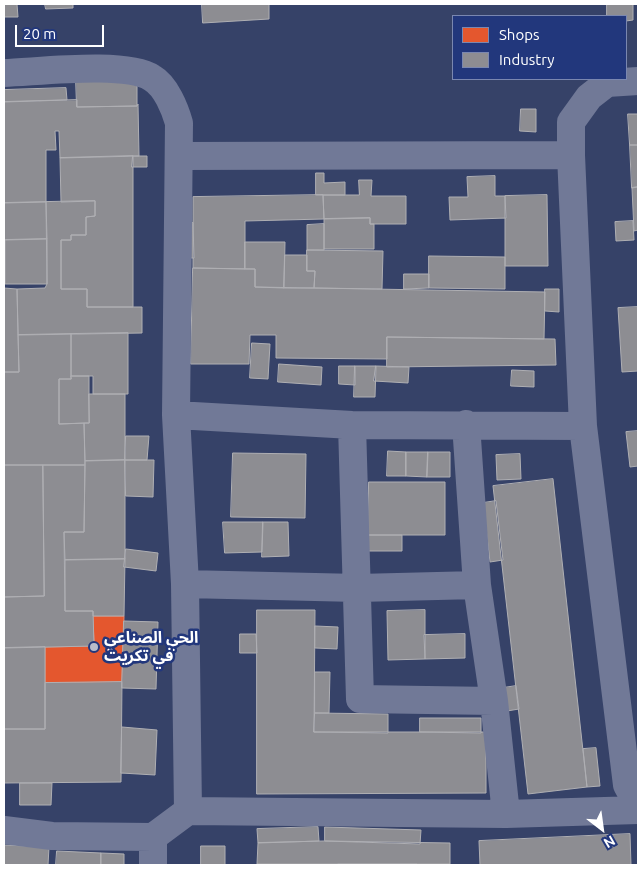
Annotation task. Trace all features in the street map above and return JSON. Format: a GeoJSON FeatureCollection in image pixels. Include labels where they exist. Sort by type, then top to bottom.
{"type":"FeatureCollection","features":[{"type":"Feature","properties":{"kind":"street"},"geometry":{"type":"LineString","coordinates":[[4,73],[120,68],[140,72],[154,79],[175,108],[179,123],[176,415],[185,584],[188,811]]}},
{"type":"Feature","properties":{"kind":"street"},"geometry":{"type":"LineString","coordinates":[[638,81],[606,83],[589,97],[571,122],[583,426],[627,785],[638,805]]}},
{"type":"Feature","properties":{"kind":"street"},"geometry":{"type":"LineString","coordinates":[[180,156],[571,155]]}},
{"type":"Feature","properties":{"kind":"street"},"geometry":{"type":"LineString","coordinates":[[176,415],[352,425],[583,426]]}},
{"type":"Feature","properties":{"kind":"street"},"geometry":{"type":"LineString","coordinates":[[466,424],[477,585],[494,701],[506,814]]}},
{"type":"Feature","properties":{"kind":"street"},"geometry":{"type":"LineString","coordinates":[[352,425],[360,699],[494,701]]}},
{"type":"Feature","properties":{"kind":"street"},"geometry":{"type":"LineString","coordinates":[[185,584],[358,588],[477,585]]}},
{"type":"Feature","properties":{"kind":"street"},"geometry":{"type":"LineString","coordinates":[[4,830],[52,836],[153,838],[188,811],[506,814],[638,810]]}},
{"type":"Feature","properties":{"kind":"street"},"geometry":{"type":"LineString","coordinates":[[153,838],[153,865]]}},
{"type":"Feature","properties":{"kind":"building: Shops"},"geometry":{"type":"Polygon","coordinates":[[[93,616],[124,616],[122,682],[45,683],[45,647],[94,646],[93,616]]]}},
{"type":"Feature","properties":{"kind":"building: Industry"},"geometry":{"type":"Polygon","coordinates":[[[4,4],[17,4],[18,17],[4,17],[4,4]]]}},
{"type":"Feature","properties":{"kind":"building: Industry"},"geometry":{"type":"Polygon","coordinates":[[[45,4],[73,4],[73,8],[46,9],[45,4]]]}},
{"type":"Feature","properties":{"kind":"building: Industry"},"geometry":{"type":"Polygon","coordinates":[[[202,4],[269,4],[269,19],[203,23],[202,4]]]}},
{"type":"Feature","properties":{"kind":"building: Industry"},"geometry":{"type":"Polygon","coordinates":[[[607,4],[633,4],[633,20],[627,21],[627,15],[607,15],[607,4]]]}},
{"type":"Feature","properties":{"kind":"building: Industry"},"geometry":{"type":"Polygon","coordinates":[[[76,79],[137,79],[137,106],[77,107],[76,79]]]}},
{"type":"Feature","properties":{"kind":"building: Industry"},"geometry":{"type":"Polygon","coordinates":[[[66,88],[67,100],[4,102],[4,90],[66,88]]]}},
{"type":"Feature","properties":{"kind":"building: Industry"},"geometry":{"type":"Polygon","coordinates":[[[77,100],[77,107],[137,106],[138,104],[139,156],[60,158],[59,131],[55,131],[56,150],[46,150],[46,202],[4,203],[4,102],[77,100]]]}},
{"type":"Feature","properties":{"kind":"building: Industry"},"geometry":{"type":"Polygon","coordinates":[[[521,109],[536,109],[536,132],[520,131],[521,109]]]}},
{"type":"Feature","properties":{"kind":"building: Industry"},"geometry":{"type":"Polygon","coordinates":[[[628,114],[638,114],[638,145],[630,145],[628,114]]]}},
{"type":"Feature","properties":{"kind":"building: Industry"},"geometry":{"type":"Polygon","coordinates":[[[630,145],[638,145],[638,187],[632,188],[630,145]]]}},
{"type":"Feature","properties":{"kind":"building: Industry"},"geometry":{"type":"Polygon","coordinates":[[[133,156],[133,307],[87,307],[87,289],[61,289],[61,240],[71,240],[71,235],[86,235],[86,217],[95,216],[95,201],[61,202],[60,158],[133,156]]]}},
{"type":"Feature","properties":{"kind":"building: Industry"},"geometry":{"type":"Polygon","coordinates":[[[133,156],[147,156],[147,167],[132,167],[133,156]]]}},
{"type":"Feature","properties":{"kind":"building: Industry"},"geometry":{"type":"Polygon","coordinates":[[[316,173],[324,173],[324,183],[345,182],[345,195],[316,195],[316,173]]]}},
{"type":"Feature","properties":{"kind":"building: Industry"},"geometry":{"type":"Polygon","coordinates":[[[495,176],[495,196],[505,196],[506,218],[450,220],[449,197],[468,197],[467,177],[495,176]]]}},
{"type":"Feature","properties":{"kind":"building: Industry"},"geometry":{"type":"Polygon","coordinates":[[[359,180],[372,180],[371,196],[406,196],[406,224],[370,224],[370,218],[324,219],[323,195],[359,195],[359,180]]]}},
{"type":"Feature","properties":{"kind":"building: Industry"},"geometry":{"type":"Polygon","coordinates":[[[638,187],[638,230],[634,231],[632,188],[638,187]]]}},
{"type":"Feature","properties":{"kind":"building: Industry"},"geometry":{"type":"Polygon","coordinates":[[[323,195],[324,219],[245,221],[245,269],[193,268],[193,197],[323,195]]]}},
{"type":"Feature","properties":{"kind":"building: Industry"},"geometry":{"type":"Polygon","coordinates":[[[547,195],[548,266],[505,266],[505,196],[547,195]]]}},
{"type":"Feature","properties":{"kind":"building: Industry"},"geometry":{"type":"Polygon","coordinates":[[[95,201],[95,216],[86,217],[86,235],[71,235],[71,240],[61,240],[61,289],[87,289],[87,307],[142,307],[142,333],[18,335],[17,289],[45,288],[47,284],[46,202],[95,201]]]}},
{"type":"Feature","properties":{"kind":"building: Industry"},"geometry":{"type":"Polygon","coordinates":[[[46,202],[47,239],[4,240],[4,203],[46,202]]]}},
{"type":"Feature","properties":{"kind":"building: Industry"},"geometry":{"type":"Polygon","coordinates":[[[370,218],[370,224],[374,224],[374,249],[324,249],[324,219],[370,218]]]}},
{"type":"Feature","properties":{"kind":"building: Industry"},"geometry":{"type":"Polygon","coordinates":[[[633,221],[634,240],[616,241],[615,222],[633,221]]]}},
{"type":"Feature","properties":{"kind":"building: Industry"},"geometry":{"type":"Polygon","coordinates":[[[193,223],[194,258],[186,258],[184,224],[193,223]]]}},
{"type":"Feature","properties":{"kind":"building: Industry"},"geometry":{"type":"Polygon","coordinates":[[[324,224],[324,250],[307,250],[307,225],[324,224]]]}},
{"type":"Feature","properties":{"kind":"building: Industry"},"geometry":{"type":"Polygon","coordinates":[[[47,239],[47,284],[5,284],[5,240],[47,239]]]}},
{"type":"Feature","properties":{"kind":"building: Industry"},"geometry":{"type":"Polygon","coordinates":[[[245,242],[285,242],[284,288],[255,287],[255,269],[245,269],[245,242]]]}},
{"type":"Feature","properties":{"kind":"building: Industry"},"geometry":{"type":"Polygon","coordinates":[[[307,250],[383,251],[382,289],[314,288],[315,271],[307,271],[307,250]]]}},
{"type":"Feature","properties":{"kind":"building: Industry"},"geometry":{"type":"Polygon","coordinates":[[[285,255],[307,255],[307,271],[315,271],[314,288],[284,288],[285,255]]]}},
{"type":"Feature","properties":{"kind":"building: Industry"},"geometry":{"type":"Polygon","coordinates":[[[429,256],[505,257],[505,289],[429,288],[429,256]]]}},
{"type":"Feature","properties":{"kind":"building: Industry"},"geometry":{"type":"Polygon","coordinates":[[[193,268],[255,269],[255,287],[545,292],[544,339],[387,337],[387,359],[276,358],[276,335],[250,335],[249,364],[191,364],[193,268]]]}},
{"type":"Feature","properties":{"kind":"building: Industry"},"geometry":{"type":"Polygon","coordinates":[[[404,274],[429,274],[429,288],[404,289],[404,274]]]}},
{"type":"Feature","properties":{"kind":"building: Industry"},"geometry":{"type":"Polygon","coordinates":[[[4,288],[17,289],[19,372],[4,372],[4,288]]]}},
{"type":"Feature","properties":{"kind":"building: Industry"},"geometry":{"type":"Polygon","coordinates":[[[545,289],[559,289],[559,312],[545,311],[545,289]]]}},
{"type":"Feature","properties":{"kind":"building: Industry"},"geometry":{"type":"Polygon","coordinates":[[[638,307],[638,371],[622,372],[618,308],[638,307]]]}},
{"type":"Feature","properties":{"kind":"building: Industry"},"geometry":{"type":"Polygon","coordinates":[[[128,333],[128,394],[93,394],[93,376],[71,376],[71,334],[128,333]]]}},
{"type":"Feature","properties":{"kind":"building: Industry"},"geometry":{"type":"Polygon","coordinates":[[[71,334],[71,379],[59,379],[59,424],[84,423],[85,465],[4,465],[4,372],[19,372],[18,335],[71,334]]]}},
{"type":"Feature","properties":{"kind":"building: Industry"},"geometry":{"type":"Polygon","coordinates":[[[387,337],[555,339],[556,365],[387,367],[387,337]]]}},
{"type":"Feature","properties":{"kind":"building: Industry"},"geometry":{"type":"Polygon","coordinates":[[[252,343],[270,344],[268,379],[250,378],[252,343]]]}},
{"type":"Feature","properties":{"kind":"building: Industry"},"geometry":{"type":"Polygon","coordinates":[[[279,364],[322,367],[321,385],[278,382],[279,364]]]}},
{"type":"Feature","properties":{"kind":"building: Industry"},"geometry":{"type":"Polygon","coordinates":[[[339,366],[355,366],[355,385],[339,384],[339,366]]]}},
{"type":"Feature","properties":{"kind":"building: Industry"},"geometry":{"type":"Polygon","coordinates":[[[355,366],[376,366],[375,397],[354,397],[355,366]]]}},
{"type":"Feature","properties":{"kind":"building: Industry"},"geometry":{"type":"Polygon","coordinates":[[[376,366],[409,367],[408,383],[374,381],[376,366]]]}},
{"type":"Feature","properties":{"kind":"building: Industry"},"geometry":{"type":"Polygon","coordinates":[[[512,370],[534,371],[534,387],[511,386],[512,370]]]}},
{"type":"Feature","properties":{"kind":"building: Industry"},"geometry":{"type":"Polygon","coordinates":[[[71,376],[89,376],[89,423],[59,424],[59,379],[71,379],[71,376]]]}},
{"type":"Feature","properties":{"kind":"building: Industry"},"geometry":{"type":"Polygon","coordinates":[[[89,394],[125,394],[125,460],[85,461],[84,423],[89,423],[89,394]]]}},
{"type":"Feature","properties":{"kind":"building: Industry"},"geometry":{"type":"Polygon","coordinates":[[[638,431],[638,466],[630,467],[626,432],[638,431]]]}},
{"type":"Feature","properties":{"kind":"building: Industry"},"geometry":{"type":"Polygon","coordinates":[[[126,436],[149,436],[147,460],[125,460],[126,436]]]}},
{"type":"Feature","properties":{"kind":"building: Industry"},"geometry":{"type":"Polygon","coordinates":[[[388,451],[406,452],[406,476],[387,476],[388,451]]]}},
{"type":"Feature","properties":{"kind":"building: Industry"},"geometry":{"type":"Polygon","coordinates":[[[406,452],[428,452],[427,477],[406,476],[406,452]]]}},
{"type":"Feature","properties":{"kind":"building: Industry"},"geometry":{"type":"Polygon","coordinates":[[[428,452],[450,452],[450,477],[427,477],[428,452]]]}},
{"type":"Feature","properties":{"kind":"building: Industry"},"geometry":{"type":"Polygon","coordinates":[[[233,453],[306,454],[305,518],[231,517],[233,453]]]}},
{"type":"Feature","properties":{"kind":"building: Industry"},"geometry":{"type":"Polygon","coordinates":[[[520,454],[521,479],[497,480],[496,455],[520,454]]]}},
{"type":"Feature","properties":{"kind":"building: Industry"},"geometry":{"type":"Polygon","coordinates":[[[125,460],[125,559],[65,560],[64,532],[84,532],[85,461],[125,460]]]}},
{"type":"Feature","properties":{"kind":"building: Industry"},"geometry":{"type":"Polygon","coordinates":[[[125,460],[154,460],[153,497],[126,496],[125,460]]]}},
{"type":"Feature","properties":{"kind":"building: Industry"},"geometry":{"type":"Polygon","coordinates":[[[4,465],[43,465],[44,596],[4,597],[4,465]]]}},
{"type":"Feature","properties":{"kind":"building: Industry"},"geometry":{"type":"Polygon","coordinates":[[[43,465],[85,465],[84,532],[64,532],[65,611],[93,611],[94,646],[4,648],[4,597],[44,596],[43,465]]]}},
{"type":"Feature","properties":{"kind":"building: Industry"},"geometry":{"type":"Polygon","coordinates":[[[553,479],[587,787],[528,794],[493,486],[553,479]]]}},
{"type":"Feature","properties":{"kind":"building: Industry"},"geometry":{"type":"Polygon","coordinates":[[[369,482],[445,482],[445,535],[368,535],[369,482]]]}},
{"type":"Feature","properties":{"kind":"building: Industry"},"geometry":{"type":"Polygon","coordinates":[[[496,501],[503,560],[490,562],[483,503],[496,501]]]}},
{"type":"Feature","properties":{"kind":"building: Industry"},"geometry":{"type":"Polygon","coordinates":[[[223,522],[263,522],[262,552],[225,553],[223,522]]]}},
{"type":"Feature","properties":{"kind":"building: Industry"},"geometry":{"type":"Polygon","coordinates":[[[263,522],[288,522],[289,556],[262,557],[263,522]]]}},
{"type":"Feature","properties":{"kind":"building: Industry"},"geometry":{"type":"Polygon","coordinates":[[[368,535],[402,535],[402,551],[369,551],[368,535]]]}},
{"type":"Feature","properties":{"kind":"building: Industry"},"geometry":{"type":"Polygon","coordinates":[[[126,549],[158,553],[156,571],[124,567],[126,549]]]}},
{"type":"Feature","properties":{"kind":"building: Industry"},"geometry":{"type":"Polygon","coordinates":[[[125,559],[124,616],[93,616],[93,611],[65,611],[65,560],[125,559]]]}},
{"type":"Feature","properties":{"kind":"building: Industry"},"geometry":{"type":"Polygon","coordinates":[[[257,610],[315,610],[314,732],[486,732],[486,793],[257,794],[257,610]]]}},
{"type":"Feature","properties":{"kind":"building: Industry"},"geometry":{"type":"Polygon","coordinates":[[[425,610],[425,659],[388,660],[387,611],[425,610]]]}},
{"type":"Feature","properties":{"kind":"building: Industry"},"geometry":{"type":"Polygon","coordinates":[[[124,621],[158,622],[156,689],[122,688],[124,621]]]}},
{"type":"Feature","properties":{"kind":"building: Industry"},"geometry":{"type":"Polygon","coordinates":[[[315,626],[338,627],[337,649],[315,648],[315,626]]]}},
{"type":"Feature","properties":{"kind":"building: Industry"},"geometry":{"type":"Polygon","coordinates":[[[240,634],[256,634],[257,653],[240,653],[240,634]]]}},
{"type":"Feature","properties":{"kind":"building: Industry"},"geometry":{"type":"Polygon","coordinates":[[[465,634],[465,658],[425,659],[424,635],[465,634]]]}},
{"type":"Feature","properties":{"kind":"building: Industry"},"geometry":{"type":"Polygon","coordinates":[[[45,647],[45,729],[4,729],[4,648],[45,647]]]}},
{"type":"Feature","properties":{"kind":"building: Industry"},"geometry":{"type":"Polygon","coordinates":[[[315,672],[330,672],[329,713],[315,713],[315,672]]]}},
{"type":"Feature","properties":{"kind":"building: Industry"},"geometry":{"type":"Polygon","coordinates":[[[122,682],[121,782],[4,783],[4,729],[45,729],[45,683],[122,682]]]}},
{"type":"Feature","properties":{"kind":"building: Industry"},"geometry":{"type":"Polygon","coordinates":[[[516,686],[519,709],[507,711],[503,688],[516,686]]]}},
{"type":"Feature","properties":{"kind":"building: Industry"},"geometry":{"type":"Polygon","coordinates":[[[315,713],[388,714],[388,733],[314,732],[315,713]]]}},
{"type":"Feature","properties":{"kind":"building: Industry"},"geometry":{"type":"Polygon","coordinates":[[[420,718],[481,718],[481,733],[420,732],[420,718]]]}},
{"type":"Feature","properties":{"kind":"building: Industry"},"geometry":{"type":"Polygon","coordinates":[[[122,727],[157,730],[155,775],[121,773],[122,727]]]}},
{"type":"Feature","properties":{"kind":"building: Industry"},"geometry":{"type":"Polygon","coordinates":[[[596,748],[600,786],[587,787],[583,749],[596,748]]]}},
{"type":"Feature","properties":{"kind":"building: Industry"},"geometry":{"type":"Polygon","coordinates":[[[20,783],[52,783],[51,805],[20,805],[20,783]]]}},
{"type":"Feature","properties":{"kind":"building: Industry"},"geometry":{"type":"Polygon","coordinates":[[[318,827],[319,841],[258,843],[257,829],[318,827]]]}},
{"type":"Feature","properties":{"kind":"building: Industry"},"geometry":{"type":"Polygon","coordinates":[[[325,827],[421,830],[420,844],[325,841],[325,827]]]}},
{"type":"Feature","properties":{"kind":"building: Industry"},"geometry":{"type":"Polygon","coordinates":[[[630,834],[631,865],[480,865],[479,841],[630,834]]]}},
{"type":"Feature","properties":{"kind":"building: Industry"},"geometry":{"type":"Polygon","coordinates":[[[325,841],[450,843],[450,864],[257,864],[258,843],[325,841]]]}},
{"type":"Feature","properties":{"kind":"building: Industry"},"geometry":{"type":"Polygon","coordinates":[[[4,845],[49,847],[48,865],[4,865],[4,845]]]}},
{"type":"Feature","properties":{"kind":"building: Industry"},"geometry":{"type":"Polygon","coordinates":[[[201,846],[225,846],[225,865],[201,865],[201,846]]]}},
{"type":"Feature","properties":{"kind":"building: Industry"},"geometry":{"type":"Polygon","coordinates":[[[57,851],[101,853],[101,865],[56,865],[57,851]]]}},
{"type":"Feature","properties":{"kind":"building: Industry"},"geometry":{"type":"Polygon","coordinates":[[[101,853],[124,854],[124,865],[101,865],[101,853]]]}},
{"type":"Feature","properties":{"kind":"building: Industry"},"geometry":{"type":"Polygon","coordinates":[[[417,864],[417,865],[338,865],[417,864]]]}},
{"type":"Feature","properties":{"kind":"place","name":"الحي الصناعي في تكريت"},"geometry":{"type":"Point","coordinates":[94,647]}}]}
